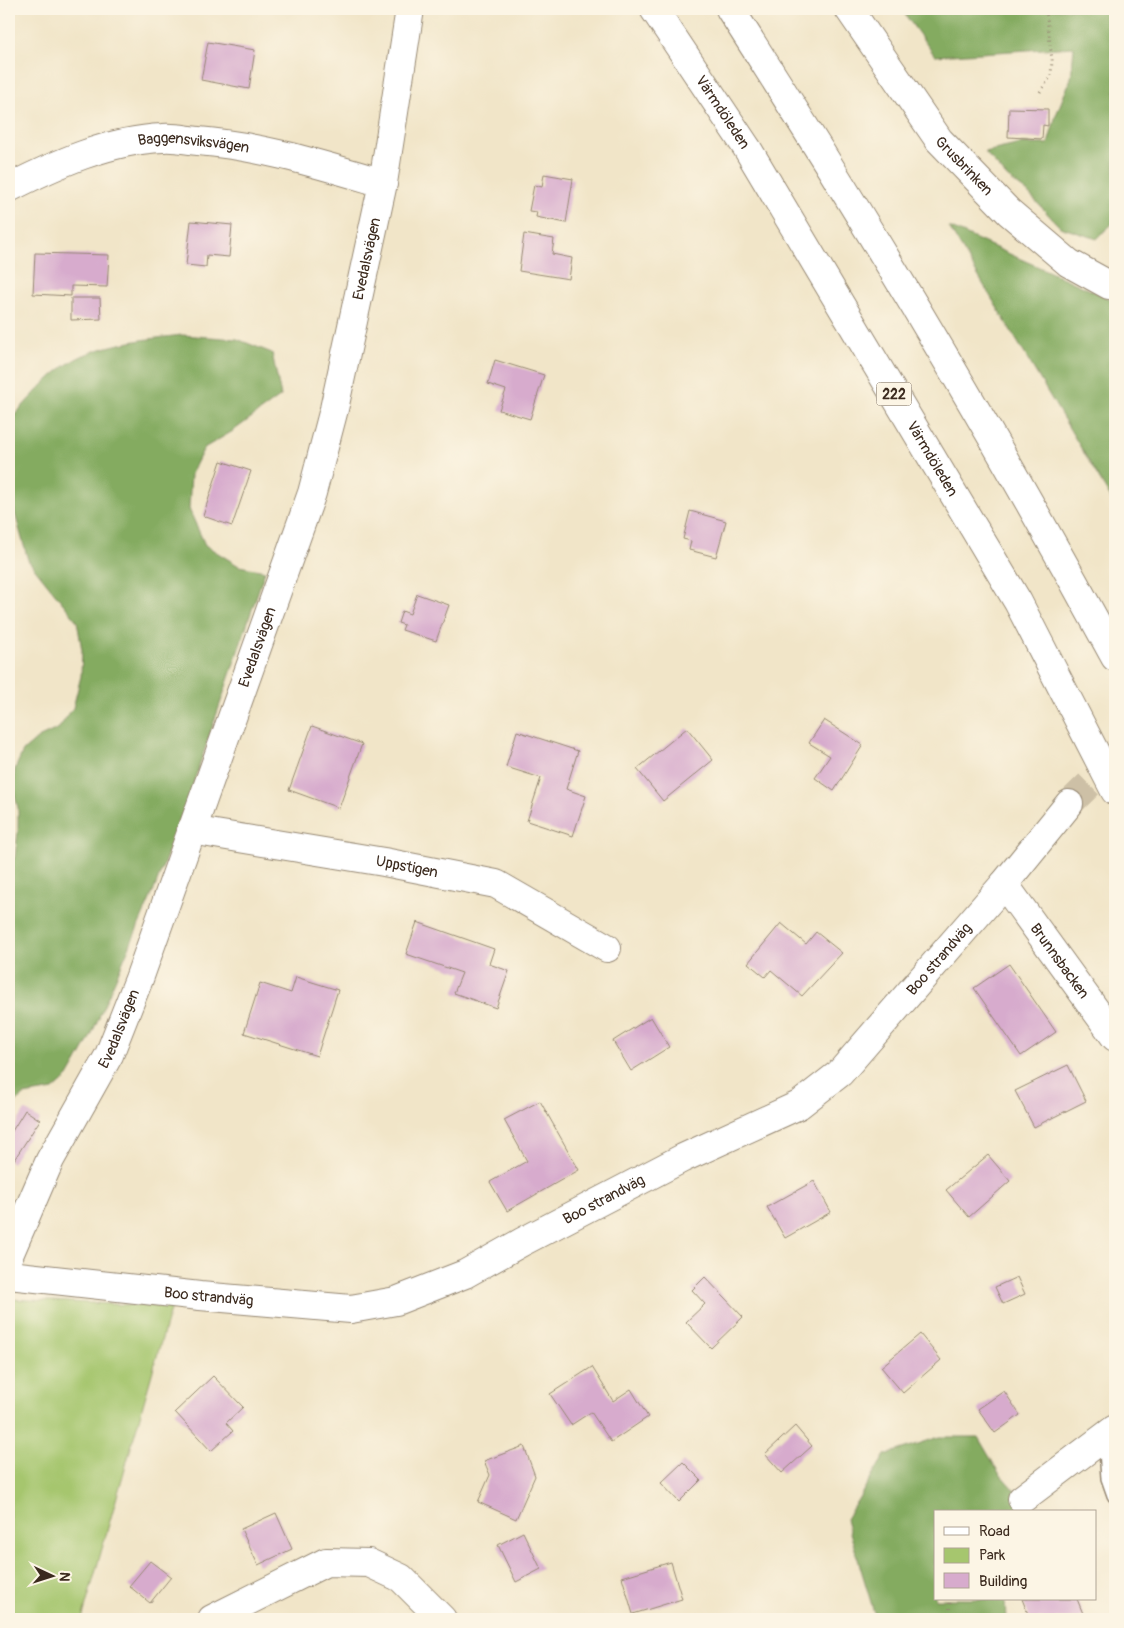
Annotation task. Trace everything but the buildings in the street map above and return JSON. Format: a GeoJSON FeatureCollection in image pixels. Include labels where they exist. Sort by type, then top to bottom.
{"type":"FeatureCollection","features":[{"type":"Feature","properties":{"kind":"main road","name":"Evedalsvägen"},"geometry":{"type":"LineString","coordinates":[[9,1255],[50,1160],[109,1055],[139,979],[312,493],[334,409],[383,183],[410,9]]}},
{"type":"Feature","properties":{"kind":"main road","name":"Värmdöleden"},"geometry":{"type":"LineString","coordinates":[[654,9],[747,148],[1018,602],[1115,791]]}},
{"type":"Feature","properties":{"kind":"main road"},"geometry":{"type":"LineString","coordinates":[[730,9],[834,169],[1032,503],[1115,657]]}},
{"type":"Feature","properties":{"kind":"main road","name":"Grusbrinken"},"geometry":{"type":"LineString","coordinates":[[849,9],[939,140],[1009,212],[1069,262],[1109,285],[1115,286]]}},
{"type":"Feature","properties":{"kind":"main road","name":"Baggensviksvägen"},"geometry":{"type":"LineString","coordinates":[[9,188],[53,166],[95,152],[120,144],[164,138],[227,143],[294,156],[383,183]]}},
{"type":"Feature","properties":{"kind":"main road","name":"Boo strandväg"},"geometry":{"type":"LineString","coordinates":[[9,1275],[200,1296],[351,1309],[396,1301],[465,1274],[683,1158],[799,1105],[840,1072],[1004,884],[1069,804]]}},
{"type":"Feature","properties":{"kind":"main road","name":"Uppstigen"},"geometry":{"type":"LineString","coordinates":[[191,830],[384,862],[496,884],[607,948]]}},
{"type":"Feature","properties":{"kind":"main road","name":"Brunnsbacken"},"geometry":{"type":"LineString","coordinates":[[1004,884],[1115,1037]]}},
{"type":"Feature","properties":{"kind":"main road"},"geometry":{"type":"LineString","coordinates":[[1022,1499],[1111,1432]]}},
{"type":"Feature","properties":{"kind":"main road"},"geometry":{"type":"LineString","coordinates":[[212,1619],[326,1562],[369,1564],[401,1578],[442,1619]]}},
{"type":"Feature","properties":{"kind":"lane"},"geometry":{"type":"LineString","coordinates":[[1111,1432],[1109,1478],[1115,1495]]}},
{"type":"Feature","properties":{"kind":"path"},"geometry":{"type":"LineString","coordinates":[[1040,92],[1051,76],[1046,9]]}},
{"type":"Feature","properties":{"kind":"path"},"geometry":{"type":"LineString","coordinates":[[949,1619],[950,1600]]}},
{"type":"Feature","properties":{"kind":"green space"},"geometry":{"type":"Polygon","coordinates":[[[901,9],[1115,9],[1115,221],[1097,239],[1060,227],[1027,192],[1007,177],[985,152],[1021,144],[1048,144],[1056,115],[1071,78],[1074,47],[935,56],[901,9]]]}},
{"type":"Feature","properties":{"kind":"green space"},"geometry":{"type":"Polygon","coordinates":[[[949,227],[1115,301],[1115,505],[949,227]]]}},
{"type":"Feature","properties":{"kind":"green space"},"geometry":{"type":"Polygon","coordinates":[[[182,335],[237,339],[272,353],[281,396],[233,431],[204,448],[191,474],[189,509],[205,545],[239,566],[265,571],[188,799],[154,890],[89,1040],[68,1077],[53,1090],[24,1095],[9,1108],[9,867],[15,857],[18,831],[18,808],[13,788],[15,769],[23,751],[38,738],[59,728],[73,708],[81,676],[82,650],[77,621],[28,560],[9,492],[9,421],[34,393],[53,376],[84,355],[120,344],[182,335]]]}},
{"type":"Feature","properties":{"kind":"green space"},"geometry":{"type":"Polygon","coordinates":[[[9,1299],[171,1307],[82,1619],[9,1619],[9,1299]]]}},
{"type":"Feature","properties":{"kind":"green space"},"geometry":{"type":"Polygon","coordinates":[[[939,1437],[978,1437],[999,1473],[1022,1499],[1020,1510],[934,1510],[934,1600],[1005,1600],[1006,1619],[876,1619],[846,1519],[885,1455],[939,1437]]]}},
{"type":"Feature","properties":{"kind":"tunnel"},"geometry":{"type":"LineString","coordinates":[[1069,804],[1115,759]]}}]}
